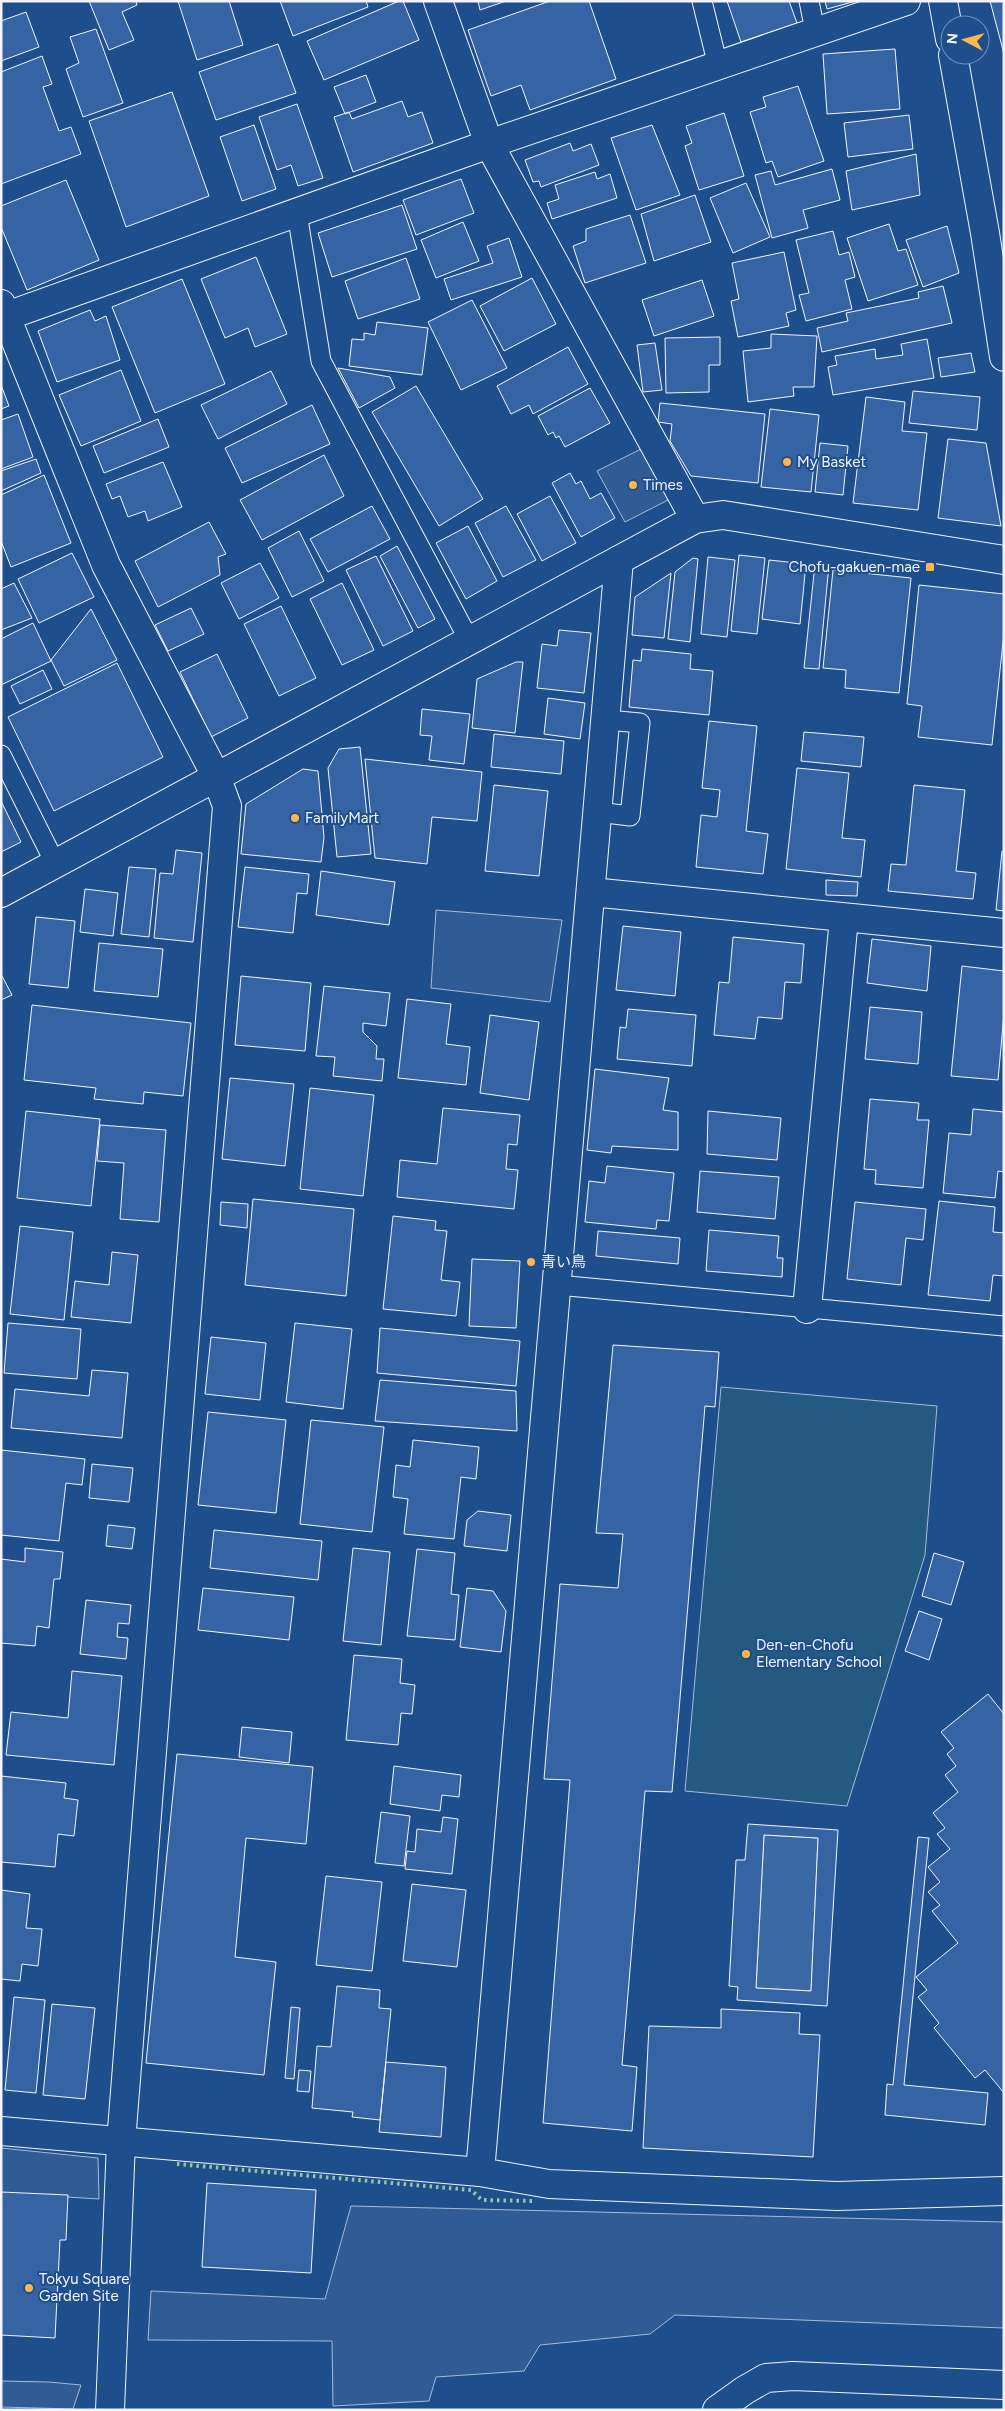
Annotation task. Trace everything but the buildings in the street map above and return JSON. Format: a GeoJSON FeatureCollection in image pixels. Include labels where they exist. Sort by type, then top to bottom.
{"type":"FeatureCollection","features":[{"type":"Feature","properties":{"kind":"street"},"geometry":{"type":"LineString","coordinates":[[438,1],[489,144],[695,519]]}},
{"type":"Feature","properties":{"kind":"street"},"geometry":{"type":"LineString","coordinates":[[110,2410],[121,2142],[228,806],[216,776],[106,565],[3,313],[906,1]]}},
{"type":"Feature","properties":{"kind":"street"},"geometry":{"type":"LineString","coordinates":[[943,1],[946,15]]}},
{"type":"Feature","properties":{"kind":"street"},"geometry":{"type":"LineString","coordinates":[[955,65],[997,264],[1004,356]]}},
{"type":"Feature","properties":{"kind":"street"},"geometry":{"type":"LineString","coordinates":[[1,893],[695,519],[723,515],[1004,560]]}},
{"type":"Feature","properties":{"kind":"street"},"geometry":{"type":"LineString","coordinates":[[480,2172],[620,560]]}},
{"type":"Feature","properties":{"kind":"street"},"geometry":{"type":"LineString","coordinates":[[591,892],[1004,933]]}},
{"type":"Feature","properties":{"kind":"street"},"geometry":{"type":"LineString","coordinates":[[807,1309],[844,918]]}},
{"type":"Feature","properties":{"kind":"street"},"geometry":{"type":"LineString","coordinates":[[1,2131],[480,2172],[549,2184],[837,2196],[1004,2191]]}},
{"type":"Feature","properties":{"kind":"street"},"geometry":{"type":"LineString","coordinates":[[717,2410],[766,2378],[793,2376],[1004,2384]]}},
{"type":"Feature","properties":{"kind":"lane"},"geometry":{"type":"LineString","coordinates":[[702,1],[718,66]]}},
{"type":"Feature","properties":{"kind":"lane"},"geometry":{"type":"LineString","coordinates":[[809,1],[816,31]]}},
{"type":"Feature","properties":{"kind":"lane"},"geometry":{"type":"LineString","coordinates":[[297,213],[321,361],[468,640]]}},
{"type":"Feature","properties":{"kind":"lane"},"geometry":{"type":"LineString","coordinates":[[1,755],[55,863]]}},
{"type":"Feature","properties":{"kind":"lane"},"geometry":{"type":"LineString","coordinates":[[558,1285],[1004,1326]]}},
{"type":"Feature","properties":{"kind":"shaded area","name":"Times"},"geometry":{"type":"Polygon","coordinates":[[[641,449],[670,499],[625,522],[597,471],[641,449]]]}},
{"type":"Feature","properties":{"kind":"shaded area"},"geometry":{"type":"Polygon","coordinates":[[[436,910],[562,920],[550,1002],[431,988],[436,910]]]}},
{"type":"Feature","properties":{"kind":"shaded area"},"geometry":{"type":"Polygon","coordinates":[[[721,1387],[937,1406],[925,1555],[847,1806],[685,1791],[721,1387]]]}},
{"type":"Feature","properties":{"kind":"shaded area"},"geometry":{"type":"Polygon","coordinates":[[[764,1835],[818,1838],[811,1991],[756,1988],[764,1835]]]}},
{"type":"Feature","properties":{"kind":"shaded area"},"geometry":{"type":"Polygon","coordinates":[[[1,2148],[98,2158],[99,2199],[1,2193],[1,2148]]]}},
{"type":"Feature","properties":{"kind":"shaded area"},"geometry":{"type":"Polygon","coordinates":[[[351,2206],[1004,2222],[1004,2328],[675,2315],[650,2334],[540,2345],[524,2371],[436,2377],[429,2401],[333,2406],[332,2341],[148,2340],[151,2291],[325,2299],[351,2206]]]}},
{"type":"Feature","properties":{"kind":"shaded area"},"geometry":{"type":"Polygon","coordinates":[[[1,2381],[81,2385],[73,2409],[1,2407],[1,2381]]]}},
{"type":"Feature","properties":{"kind":"hedge"},"geometry":{"type":"LineString","coordinates":[[177,2164],[471,2190],[482,2200],[534,2201]]}},
{"type":"Feature","properties":{"kind":"place","name":"My Basket"},"geometry":{"type":"Point","coordinates":[787,462]}},
{"type":"Feature","properties":{"kind":"place","name":"Times"},"geometry":{"type":"Point","coordinates":[633,485]}},
{"type":"Feature","properties":{"kind":"place","name":"Chofu-gakuen-mae"},"geometry":{"type":"Point","coordinates":[930,567]}},
{"type":"Feature","properties":{"kind":"place","name":"FamilyMart"},"geometry":{"type":"Point","coordinates":[295,818]}},
{"type":"Feature","properties":{"kind":"place","name":"青い鳥"},"geometry":{"type":"Point","coordinates":[531,1262]}},
{"type":"Feature","properties":{"kind":"place","name":"Den-en-Chofu Elementary School"},"geometry":{"type":"Point","coordinates":[746,1654]}},
{"type":"Feature","properties":{"kind":"place","name":"Tokyu Square Garden Site"},"geometry":{"type":"Point","coordinates":[29,2288]}}]}
